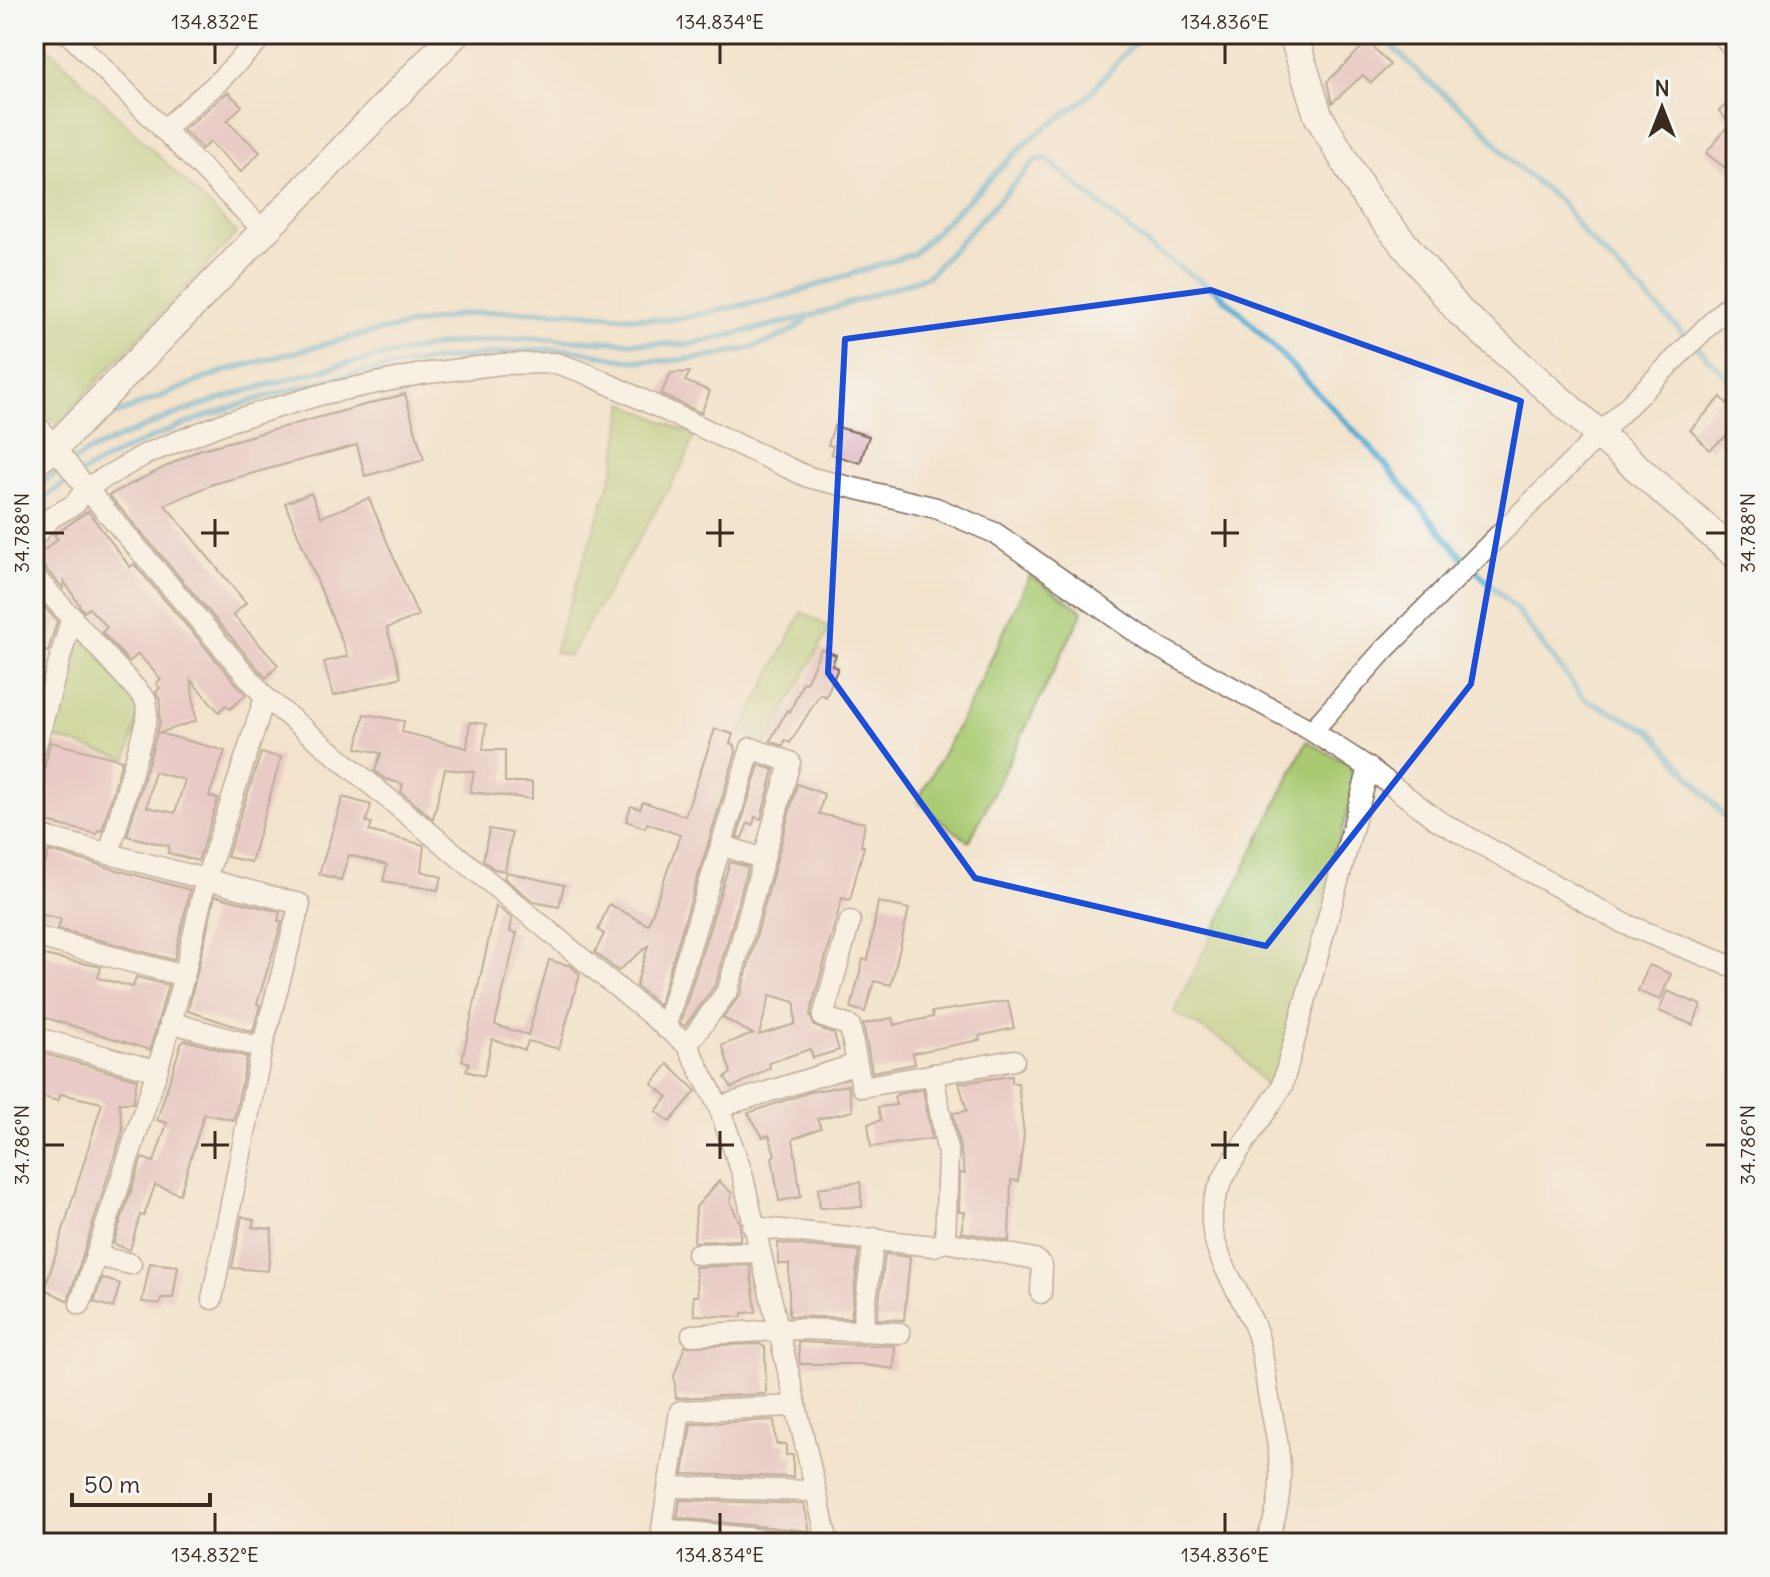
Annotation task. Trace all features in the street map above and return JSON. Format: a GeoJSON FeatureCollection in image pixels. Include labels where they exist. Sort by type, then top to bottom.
{"type":"FeatureCollection","features":[{"type":"Feature","properties":{"kind":"street"},"geometry":{"type":"LineString","coordinates":[[69,34],[264,231]]}},
{"type":"Feature","properties":{"kind":"street"},"geometry":{"type":"LineString","coordinates":[[163,130],[214,86],[265,34]]}},
{"type":"Feature","properties":{"kind":"street"},"geometry":{"type":"LineString","coordinates":[[45,454],[455,34]]}},
{"type":"Feature","properties":{"kind":"street"},"geometry":{"type":"LineString","coordinates":[[1293,34],[1318,115],[1367,199],[1459,311],[1736,555]]}},
{"type":"Feature","properties":{"kind":"street"},"geometry":{"type":"LineString","coordinates":[[1721,34],[1736,51]]}},
{"type":"Feature","properties":{"kind":"street"},"geometry":{"type":"LineString","coordinates":[[1312,731],[1384,650],[1736,298]]}},
{"type":"Feature","properties":{"kind":"street"},"geometry":{"type":"LineString","coordinates":[[34,537],[52,517],[75,504],[86,488],[146,454],[227,422],[323,394],[435,372],[502,364],[556,363],[585,373],[808,477],[936,508],[995,533],[1156,646],[1312,731],[1369,768],[1437,820],[1625,924],[1736,968]]}},
{"type":"Feature","properties":{"kind":"street"},"geometry":{"type":"LineString","coordinates":[[34,421],[45,454],[86,488],[265,697],[687,1045],[719,1107],[742,1173],[828,1543]]}},
{"type":"Feature","properties":{"kind":"street"},"geometry":{"type":"LineString","coordinates":[[34,576],[146,700],[147,718],[109,854]]}},
{"type":"Feature","properties":{"kind":"street"},"geometry":{"type":"LineString","coordinates":[[34,752],[72,616]]}},
{"type":"Feature","properties":{"kind":"street"},"geometry":{"type":"LineString","coordinates":[[80,1304],[157,1071],[184,976],[206,879],[265,697]]}},
{"type":"Feature","properties":{"kind":"street"},"geometry":{"type":"LineString","coordinates":[[665,1028],[751,748],[790,762],[728,990],[687,1045]]}},
{"type":"Feature","properties":{"kind":"street"},"geometry":{"type":"LineString","coordinates":[[1265,1543],[1280,1500],[1282,1462],[1256,1333],[1217,1247],[1212,1216],[1218,1181],[1259,1126],[1282,1086],[1369,768]]}},
{"type":"Feature","properties":{"kind":"street"},"geometry":{"type":"LineString","coordinates":[[34,834],[300,904],[262,1048],[212,1299]]}},
{"type":"Feature","properties":{"kind":"street"},"geometry":{"type":"LineString","coordinates":[[721,845],[764,859]]}},
{"type":"Feature","properties":{"kind":"street"},"geometry":{"type":"LineString","coordinates":[[850,921],[823,1017],[850,1026],[862,1087],[1014,1060]]}},
{"type":"Feature","properties":{"kind":"street"},"geometry":{"type":"LineString","coordinates":[[34,936],[184,976]]}},
{"type":"Feature","properties":{"kind":"street"},"geometry":{"type":"LineString","coordinates":[[170,1022],[262,1048]]}},
{"type":"Feature","properties":{"kind":"street"},"geometry":{"type":"LineString","coordinates":[[34,1037],[157,1071]]}},
{"type":"Feature","properties":{"kind":"street"},"geometry":{"type":"LineString","coordinates":[[719,1107],[857,1064]]}},
{"type":"Feature","properties":{"kind":"street"},"geometry":{"type":"LineString","coordinates":[[933,1074],[948,1155],[945,1242]]}},
{"type":"Feature","properties":{"kind":"street"},"geometry":{"type":"LineString","coordinates":[[753,1227],[934,1246],[945,1242],[1035,1259],[1042,1266],[1041,1293]]}},
{"type":"Feature","properties":{"kind":"street"},"geometry":{"type":"LineString","coordinates":[[862,1331],[874,1238]]}},
{"type":"Feature","properties":{"kind":"street"},"geometry":{"type":"LineString","coordinates":[[697,1254],[759,1252]]}},
{"type":"Feature","properties":{"kind":"street"},"geometry":{"type":"LineString","coordinates":[[96,1256],[131,1264]]}},
{"type":"Feature","properties":{"kind":"street"},"geometry":{"type":"LineString","coordinates":[[692,1335],[779,1330],[900,1333]]}},
{"type":"Feature","properties":{"kind":"street"},"geometry":{"type":"LineString","coordinates":[[795,1543],[662,1529],[680,1411],[796,1406]]}},
{"type":"Feature","properties":{"kind":"street"},"geometry":{"type":"LineString","coordinates":[[670,1487],[814,1491]]}},
{"type":"Feature","properties":{"kind":"highlighted area"},"geometry":{"type":"Polygon","coordinates":[[[1211,290],[1521,401],[1471,684],[1266,946],[975,878],[828,673],[845,339],[1211,290]]]}},
{"type":"Feature","properties":{"kind":"green space"},"geometry":{"type":"Polygon","coordinates":[[[34,34],[237,233],[56,425],[34,400],[34,34]]]}},
{"type":"Feature","properties":{"kind":"green space"},"geometry":{"type":"Polygon","coordinates":[[[624,403],[694,436],[684,463],[569,656],[554,652],[615,466],[624,403]]]}},
{"type":"Feature","properties":{"kind":"green space"},"geometry":{"type":"Polygon","coordinates":[[[1030,575],[1083,611],[969,842],[917,802],[975,694],[1030,575]]]}},
{"type":"Feature","properties":{"kind":"green space"},"geometry":{"type":"Polygon","coordinates":[[[802,612],[830,628],[766,745],[741,732],[802,612]]]}},
{"type":"Feature","properties":{"kind":"green space"},"geometry":{"type":"Polygon","coordinates":[[[81,636],[138,702],[140,709],[127,759],[48,736],[74,640],[81,636]]]}},
{"type":"Feature","properties":{"kind":"green space"},"geometry":{"type":"Polygon","coordinates":[[[1307,741],[1349,765],[1355,784],[1271,1092],[1234,1047],[1174,1012],[1307,741]]]}},
{"type":"Feature","properties":{"kind":"building"},"geometry":{"type":"Polygon","coordinates":[[[1368,41],[1390,65],[1371,83],[1363,75],[1332,103],[1327,82],[1368,41]]]}},
{"type":"Feature","properties":{"kind":"building"},"geometry":{"type":"Polygon","coordinates":[[[228,92],[242,106],[227,121],[260,152],[241,172],[210,142],[202,149],[183,130],[228,92]]]}},
{"type":"Feature","properties":{"kind":"building"},"geometry":{"type":"Polygon","coordinates":[[[1736,95],[1736,176],[1706,153],[1730,123],[1719,111],[1736,95]]]}},
{"type":"Feature","properties":{"kind":"building"},"geometry":{"type":"Polygon","coordinates":[[[690,372],[685,381],[710,391],[701,413],[661,394],[671,373],[690,372]]]}},
{"type":"Feature","properties":{"kind":"building"},"geometry":{"type":"Polygon","coordinates":[[[405,394],[424,460],[365,476],[357,445],[213,484],[165,505],[246,603],[233,615],[278,665],[266,678],[109,495],[199,450],[405,394]]]}},
{"type":"Feature","properties":{"kind":"building"},"geometry":{"type":"Polygon","coordinates":[[[1721,397],[1736,413],[1736,427],[1710,450],[1690,430],[1721,397]]]}},
{"type":"Feature","properties":{"kind":"building"},"geometry":{"type":"Polygon","coordinates":[[[834,426],[869,436],[860,463],[831,454],[833,446],[828,445],[834,426]]]}},
{"type":"Feature","properties":{"kind":"building"},"geometry":{"type":"Polygon","coordinates":[[[311,493],[321,517],[369,498],[418,616],[387,628],[401,677],[333,696],[324,662],[348,656],[285,503],[311,493]]]}},
{"type":"Feature","properties":{"kind":"building"},"geometry":{"type":"Polygon","coordinates":[[[88,511],[130,567],[134,564],[246,695],[230,709],[226,705],[219,712],[191,680],[196,721],[159,733],[225,751],[209,796],[218,799],[198,861],[168,853],[169,846],[127,836],[160,722],[160,700],[156,692],[160,688],[156,683],[161,679],[138,654],[129,662],[102,632],[107,627],[89,608],[84,612],[64,581],[63,588],[44,567],[34,563],[34,558],[58,539],[54,535],[88,511]],[[154,772],[147,807],[175,813],[185,780],[154,772]]]}},
{"type":"Feature","properties":{"kind":"building"},"geometry":{"type":"Polygon","coordinates":[[[34,595],[57,621],[48,652],[34,649],[34,595]]]}},
{"type":"Feature","properties":{"kind":"building"},"geometry":{"type":"Polygon","coordinates":[[[821,649],[836,655],[832,665],[838,668],[826,697],[820,694],[790,743],[785,740],[783,746],[770,741],[787,710],[790,712],[821,649]]]}},
{"type":"Feature","properties":{"kind":"building"},"geometry":{"type":"Polygon","coordinates":[[[364,714],[404,721],[402,732],[467,748],[470,722],[486,724],[483,750],[505,750],[505,782],[532,782],[532,799],[470,792],[474,772],[445,769],[433,819],[401,792],[403,784],[385,779],[375,771],[381,753],[357,748],[364,714]]]}},
{"type":"Feature","properties":{"kind":"building"},"geometry":{"type":"Polygon","coordinates":[[[715,729],[733,734],[730,744],[735,745],[736,752],[659,1005],[636,986],[648,946],[618,971],[595,952],[604,934],[598,930],[609,904],[648,925],[680,835],[647,823],[645,828],[626,821],[631,806],[640,809],[643,802],[685,816],[715,729]]]}},
{"type":"Feature","properties":{"kind":"building"},"geometry":{"type":"Polygon","coordinates":[[[50,742],[122,760],[102,831],[98,830],[97,834],[34,819],[50,742]]]}},
{"type":"Feature","properties":{"kind":"building"},"geometry":{"type":"Polygon","coordinates":[[[261,753],[281,757],[251,862],[227,857],[261,753]]]}},
{"type":"Feature","properties":{"kind":"building"},"geometry":{"type":"Polygon","coordinates":[[[759,765],[774,770],[761,819],[755,817],[753,825],[748,823],[742,838],[737,837],[759,765]]]}},
{"type":"Feature","properties":{"kind":"building"},"geometry":{"type":"Polygon","coordinates":[[[797,784],[824,794],[819,814],[865,823],[861,846],[864,846],[850,900],[842,898],[810,1014],[814,1026],[834,1034],[839,1050],[813,1058],[810,1049],[769,1063],[770,1068],[732,1088],[725,1077],[731,1073],[722,1045],[753,1034],[723,1018],[741,993],[797,784]],[[770,995],[759,1035],[795,1024],[795,1002],[770,995]]]}},
{"type":"Feature","properties":{"kind":"building"},"geometry":{"type":"Polygon","coordinates":[[[343,797],[371,805],[366,822],[372,823],[369,831],[424,845],[421,871],[442,877],[438,890],[383,881],[387,865],[349,855],[341,880],[319,874],[343,797]]]}},
{"type":"Feature","properties":{"kind":"building"},"geometry":{"type":"Polygon","coordinates":[[[489,829],[512,833],[505,871],[494,869],[483,860],[489,829]]]}},
{"type":"Feature","properties":{"kind":"building"},"geometry":{"type":"Polygon","coordinates":[[[49,851],[190,890],[174,960],[58,929],[61,919],[34,913],[34,861],[45,864],[49,851]]]}},
{"type":"Feature","properties":{"kind":"building"},"geometry":{"type":"Polygon","coordinates":[[[730,862],[748,867],[716,984],[685,1026],[680,1023],[730,862]]]}},
{"type":"Feature","properties":{"kind":"building"},"geometry":{"type":"Polygon","coordinates":[[[506,872],[564,885],[559,907],[534,902],[504,878],[506,872]]]}},
{"type":"Feature","properties":{"kind":"building"},"geometry":{"type":"Polygon","coordinates":[[[215,896],[280,912],[278,921],[282,922],[257,1004],[260,1005],[253,1032],[188,1011],[215,896]]]}},
{"type":"Feature","properties":{"kind":"building"},"geometry":{"type":"Polygon","coordinates":[[[878,902],[909,909],[891,985],[874,981],[865,1012],[851,1008],[863,959],[868,960],[878,902]]]}},
{"type":"Feature","properties":{"kind":"building"},"geometry":{"type":"Polygon","coordinates":[[[496,906],[512,918],[510,932],[517,933],[495,1025],[528,1035],[549,960],[571,966],[580,974],[559,1049],[528,1041],[525,1050],[492,1039],[484,1076],[466,1071],[469,1063],[462,1060],[496,906]]]}},
{"type":"Feature","properties":{"kind":"building"},"geometry":{"type":"Polygon","coordinates":[[[34,953],[101,967],[98,978],[133,987],[136,977],[168,985],[150,1050],[34,1014],[40,981],[34,980],[34,953]]]}},
{"type":"Feature","properties":{"kind":"building"},"geometry":{"type":"Polygon","coordinates":[[[1649,965],[1671,974],[1660,1000],[1638,991],[1649,965]]]}},
{"type":"Feature","properties":{"kind":"building"},"geometry":{"type":"Polygon","coordinates":[[[1667,991],[1701,1005],[1693,1025],[1659,1011],[1667,991]]]}},
{"type":"Feature","properties":{"kind":"building"},"geometry":{"type":"Polygon","coordinates":[[[1008,1001],[1014,1028],[979,1036],[980,1040],[913,1053],[915,1064],[872,1072],[863,1024],[892,1018],[894,1025],[933,1017],[932,1012],[1008,1001]]]}},
{"type":"Feature","properties":{"kind":"building"},"geometry":{"type":"Polygon","coordinates":[[[185,1040],[247,1057],[234,1120],[204,1114],[180,1194],[155,1185],[144,1216],[140,1215],[130,1250],[113,1244],[142,1158],[154,1162],[167,1123],[157,1120],[181,1044],[185,1040]]]}},
{"type":"Feature","properties":{"kind":"building"},"geometry":{"type":"Polygon","coordinates":[[[34,1051],[137,1079],[133,1103],[119,1103],[123,1130],[68,1301],[45,1289],[102,1103],[61,1094],[58,1101],[40,1096],[42,1089],[34,1087],[34,1051]]]}},
{"type":"Feature","properties":{"kind":"building"},"geometry":{"type":"Polygon","coordinates":[[[668,1064],[696,1091],[670,1122],[656,1111],[668,1097],[652,1084],[668,1064]]]}},
{"type":"Feature","properties":{"kind":"building"},"geometry":{"type":"Polygon","coordinates":[[[1012,1076],[1012,1083],[1018,1083],[1024,1135],[1018,1181],[1011,1180],[1009,1241],[961,1232],[965,1212],[959,1212],[960,1173],[965,1174],[953,1113],[967,1111],[959,1083],[1012,1076]]]}},
{"type":"Feature","properties":{"kind":"building"},"geometry":{"type":"Polygon","coordinates":[[[848,1085],[853,1111],[817,1119],[821,1128],[793,1139],[801,1197],[779,1201],[772,1157],[775,1155],[769,1135],[763,1137],[748,1113],[810,1092],[848,1085]]]}},
{"type":"Feature","properties":{"kind":"building"},"geometry":{"type":"Polygon","coordinates":[[[923,1089],[932,1139],[871,1147],[868,1124],[881,1120],[878,1107],[896,1105],[894,1097],[898,1094],[923,1089]]]}},
{"type":"Feature","properties":{"kind":"building"},"geometry":{"type":"Polygon","coordinates":[[[719,1181],[732,1193],[730,1202],[740,1223],[740,1240],[694,1242],[696,1207],[719,1181]]]}},
{"type":"Feature","properties":{"kind":"building"},"geometry":{"type":"Polygon","coordinates":[[[860,1182],[862,1207],[820,1208],[818,1188],[860,1182]]]}},
{"type":"Feature","properties":{"kind":"building"},"geometry":{"type":"Polygon","coordinates":[[[242,1216],[254,1220],[252,1227],[272,1229],[268,1271],[232,1268],[242,1216]]]}},
{"type":"Feature","properties":{"kind":"building"},"geometry":{"type":"Polygon","coordinates":[[[778,1243],[859,1251],[851,1318],[789,1316],[789,1264],[778,1264],[778,1243]]]}},
{"type":"Feature","properties":{"kind":"building"},"geometry":{"type":"Polygon","coordinates":[[[885,1254],[910,1257],[904,1320],[877,1319],[885,1254]]]}},
{"type":"Feature","properties":{"kind":"building"},"geometry":{"type":"Polygon","coordinates":[[[150,1263],[178,1266],[173,1298],[161,1298],[160,1304],[142,1302],[150,1263]]]}},
{"type":"Feature","properties":{"kind":"building"},"geometry":{"type":"Polygon","coordinates":[[[750,1265],[756,1312],[742,1313],[742,1317],[694,1315],[693,1296],[698,1296],[695,1267],[750,1265]]]}},
{"type":"Feature","properties":{"kind":"building"},"geometry":{"type":"Polygon","coordinates":[[[102,1278],[120,1284],[113,1308],[94,1302],[102,1278]]]}},
{"type":"Feature","properties":{"kind":"building"},"geometry":{"type":"Polygon","coordinates":[[[798,1342],[895,1346],[894,1369],[858,1364],[800,1364],[798,1342]]]}},
{"type":"Feature","properties":{"kind":"building"},"geometry":{"type":"Polygon","coordinates":[[[759,1344],[765,1347],[766,1394],[676,1398],[674,1376],[685,1346],[759,1344]]]}},
{"type":"Feature","properties":{"kind":"building"},"geometry":{"type":"Polygon","coordinates":[[[774,1420],[776,1444],[786,1444],[786,1455],[793,1455],[793,1477],[683,1474],[691,1424],[774,1420]]]}},
{"type":"Feature","properties":{"kind":"building"},"geometry":{"type":"Polygon","coordinates":[[[680,1500],[804,1504],[810,1531],[677,1518],[680,1500]]]}},
{"type":"Feature","properties":{"kind":"waterway"},"geometry":{"type":"LineString","coordinates":[[94,423],[224,371],[360,335],[464,314],[503,311],[571,312],[664,320],[688,317],[784,296],[913,254],[1029,140],[1085,99],[1142,34]]}},
{"type":"Feature","properties":{"kind":"waterway"},"geometry":{"type":"LineString","coordinates":[[1380,34],[1423,77],[1478,122],[1514,164],[1562,203],[1586,236],[1736,386]]}},
{"type":"Feature","properties":{"kind":"waterway"},"geometry":{"type":"LineString","coordinates":[[34,488],[89,451],[170,416],[238,393],[341,365],[444,344],[526,338],[686,345],[808,317],[928,276],[1037,159],[1047,159],[1157,253],[1215,290],[1241,313],[1373,450],[1462,557],[1515,608],[1583,698],[1651,731],[1736,830]]}},
{"type":"Feature","properties":{"kind":"waterway"},"geometry":{"type":"LineString","coordinates":[[34,505],[80,474],[132,447],[248,402],[309,385],[428,361],[528,351],[573,350],[647,361],[721,355],[769,342],[806,320]]}}]}
